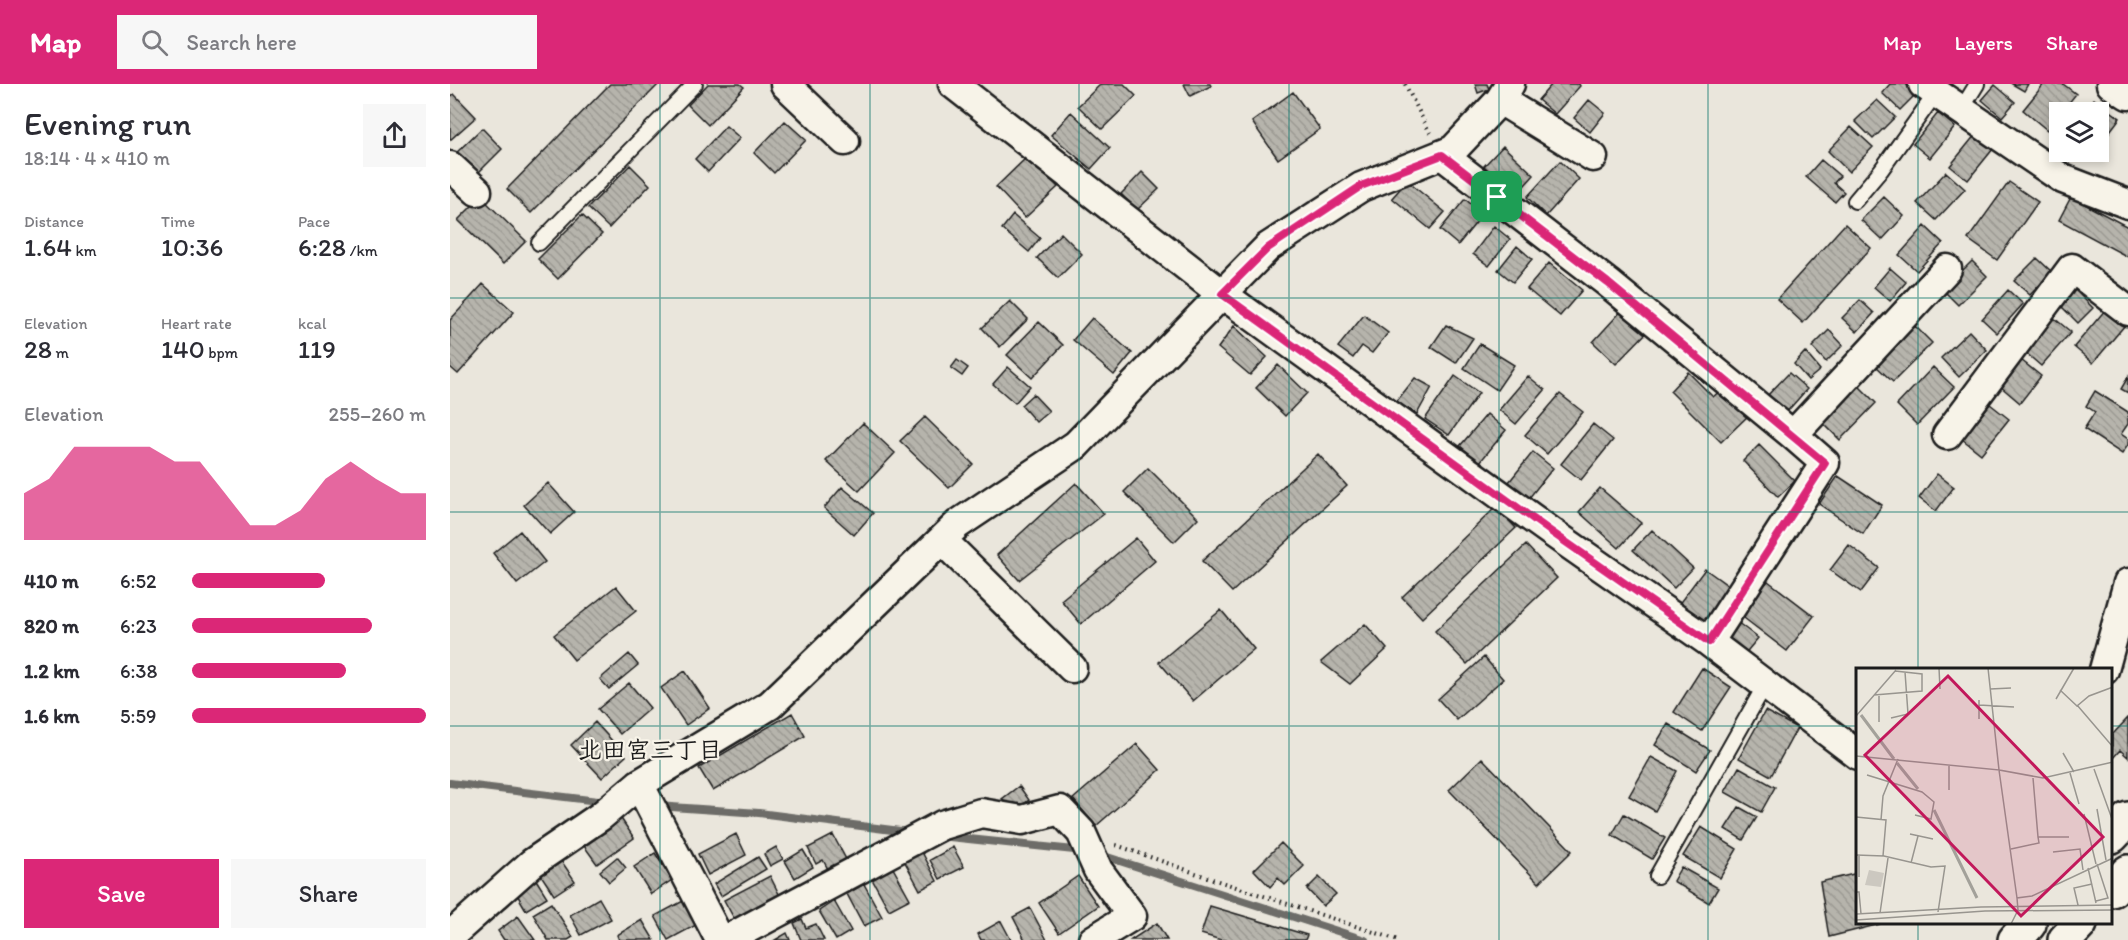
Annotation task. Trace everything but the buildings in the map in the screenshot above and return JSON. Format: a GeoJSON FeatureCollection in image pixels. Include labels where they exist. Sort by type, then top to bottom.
{"type":"FeatureCollection","features":[{"type":"Feature","properties":{"kind":"main road"},"geometry":{"type":"LineString","coordinates":[[2113,835],[2128,819]]}},
{"type":"Feature","properties":{"kind":"main road"},"geometry":{"type":"LineString","coordinates":[[2113,889],[2128,872]]}},
{"type":"Feature","properties":{"kind":"main road"},"geometry":{"type":"LineString","coordinates":[[2014,940],[2028,925]]}},
{"type":"Feature","properties":{"kind":"main road"},"geometry":{"type":"LineString","coordinates":[[2065,940],[2079,925]]}},
{"type":"Feature","properties":{"kind":"street"},"geometry":{"type":"LineString","coordinates":[[785,84],[845,141]]}},
{"type":"Feature","properties":{"kind":"street"},"geometry":{"type":"LineString","coordinates":[[953,84],[1222,294],[1550,531],[1709,642],[1856,753]]}},
{"type":"Feature","properties":{"kind":"street"},"geometry":{"type":"LineString","coordinates":[[2111,84],[2128,95]]}},
{"type":"Feature","properties":{"kind":"street"},"geometry":{"type":"LineString","coordinates":[[1930,89],[2063,179],[2128,204]]}},
{"type":"Feature","properties":{"kind":"street"},"geometry":{"type":"LineString","coordinates":[[450,936],[531,863],[601,816],[639,784],[770,705],[958,525],[1076,445],[1268,248],[1361,186],[1453,150],[1505,92],[1593,157]]}},
{"type":"Feature","properties":{"kind":"street"},"geometry":{"type":"LineString","coordinates":[[1442,155],[1608,283],[1825,463],[1709,642]]}},
{"type":"Feature","properties":{"kind":"street"},"geometry":{"type":"LineString","coordinates":[[450,166],[477,191]]}},
{"type":"Feature","properties":{"kind":"street"},"geometry":{"type":"LineString","coordinates":[[1947,435],[2072,268],[2128,311]]}},
{"type":"Feature","properties":{"kind":"street"},"geometry":{"type":"LineString","coordinates":[[1793,435],[1947,269]]}},
{"type":"Feature","properties":{"kind":"street"},"geometry":{"type":"LineString","coordinates":[[942,540],[1072,668]]}},
{"type":"Feature","properties":{"kind":"street"},"geometry":{"type":"LineString","coordinates":[[2105,668],[2128,583]]}},
{"type":"Feature","properties":{"kind":"street"},"geometry":{"type":"LineString","coordinates":[[639,784],[720,940]]}},
{"type":"Feature","properties":{"kind":"street"},"geometry":{"type":"LineString","coordinates":[[726,940],[942,825],[981,813],[1022,820],[1060,810],[1081,832],[1098,870],[1132,916],[1093,940]]}},
{"type":"Feature","properties":{"kind":"lane"},"geometry":{"type":"LineString","coordinates":[[539,243],[695,84]]}},
{"type":"Feature","properties":{"kind":"lane"},"geometry":{"type":"LineString","coordinates":[[1961,110],[1977,84]]}},
{"type":"Feature","properties":{"kind":"lane"},"geometry":{"type":"LineString","coordinates":[[1855,201],[1881,170],[1930,89]]}},
{"type":"Feature","properties":{"kind":"lane"},"geometry":{"type":"LineString","coordinates":[[1657,876],[1765,685]]}},
{"type":"Feature","properties":{"kind":"path"},"geometry":{"type":"LineString","coordinates":[[1405,84],[1442,155]]}},
{"type":"Feature","properties":{"kind":"path"},"geometry":{"type":"LineString","coordinates":[[1081,832],[1215,880],[1398,940]]}},
{"type":"Feature","properties":{"kind":"waterway"},"geometry":{"type":"LineString","coordinates":[[450,783],[606,802]]}},
{"type":"Feature","properties":{"kind":"waterway"},"geometry":{"type":"LineString","coordinates":[[657,806],[759,813],[908,832]]}},
{"type":"Feature","properties":{"kind":"waterway"},"geometry":{"type":"LineString","coordinates":[[940,836],[1084,851]]}},
{"type":"Feature","properties":{"kind":"waterway"},"geometry":{"type":"LineString","coordinates":[[1101,855],[1365,940]]}},
{"type":"Feature","properties":{"kind":"district","name":"北田宮三丁目"},"geometry":{"type":"Point","coordinates":[650,750]}},
{"type":"Feature","properties":{"kind":"route"},"geometry":{"type":"LineString","coordinates":[[1442,155],[1497,197],[1608,283],[1825,463],[1709,642],[1550,531],[1222,294],[1268,248],[1361,186],[1442,155]]}}]}
